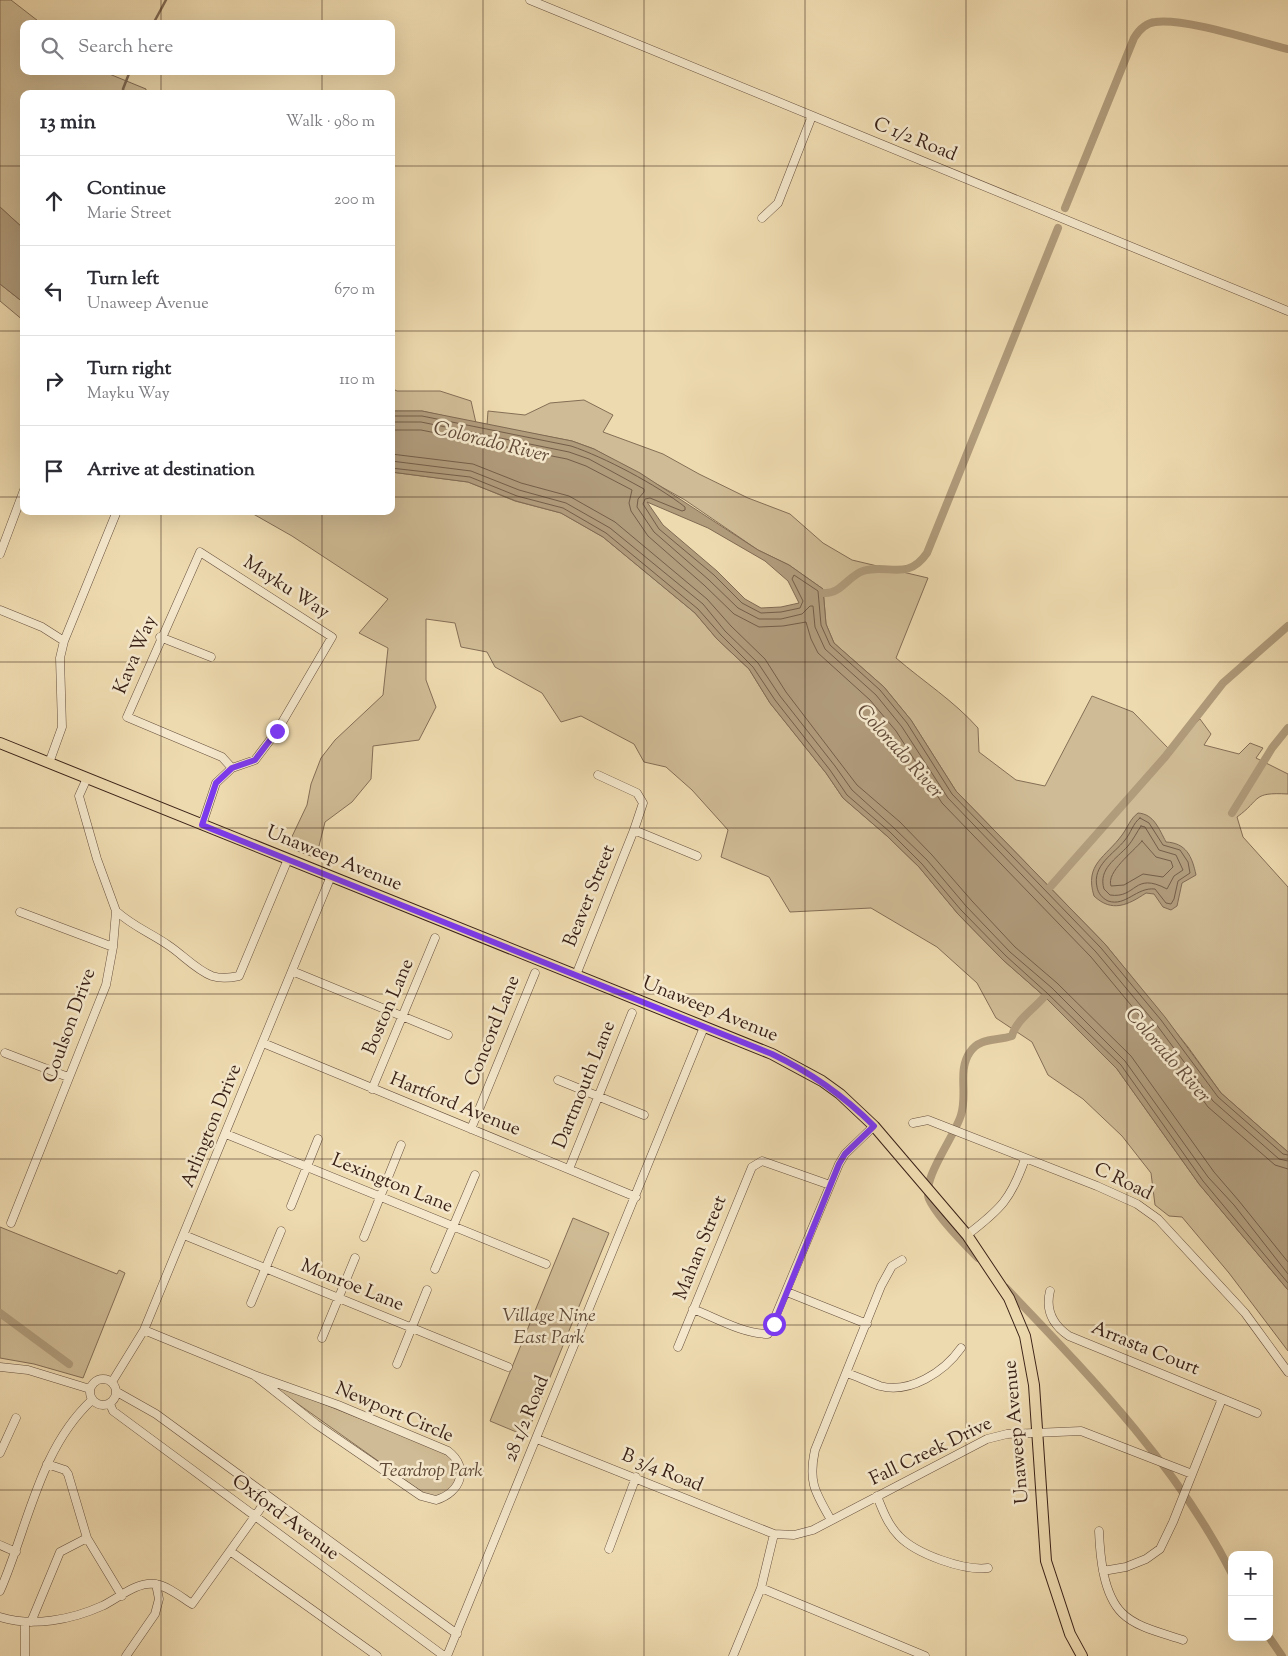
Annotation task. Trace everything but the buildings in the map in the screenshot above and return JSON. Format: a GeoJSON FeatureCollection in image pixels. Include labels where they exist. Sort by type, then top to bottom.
{"type":"FeatureCollection","features":[{"type":"Feature","properties":{"kind":"main road","name":"Unaweep Avenue"},"geometry":{"type":"LineString","coordinates":[[0,743],[704,1027],[799,1067],[840,1094],[874,1126],[967,1235],[1009,1298],[1025,1336],[1034,1385],[1046,1561],[1070,1634],[1082,1656]]}},
{"type":"Feature","properties":{"kind":"street","name":"C 1/2 Road"},"geometry":{"type":"LineString","coordinates":[[530,0],[1288,311]]}},
{"type":"Feature","properties":{"kind":"street"},"geometry":{"type":"LineString","coordinates":[[762,218],[778,202],[812,116]]}},
{"type":"Feature","properties":{"kind":"street"},"geometry":{"type":"LineString","coordinates":[[0,554],[20,501]]}},
{"type":"Feature","properties":{"kind":"street"},"geometry":{"type":"LineString","coordinates":[[49,762],[62,727],[60,658],[64,641],[115,515]]}},
{"type":"Feature","properties":{"kind":"street","name":"Kava Way"},"geometry":{"type":"LineString","coordinates":[[200,552],[160,637],[126,717],[222,757],[232,768]]}},
{"type":"Feature","properties":{"kind":"street","name":"Mayku Way"},"geometry":{"type":"LineString","coordinates":[[200,552],[332,637],[272,739],[255,760],[232,768],[216,783],[202,825]]}},
{"type":"Feature","properties":{"kind":"street"},"geometry":{"type":"LineString","coordinates":[[0,610],[42,628],[64,641]]}},
{"type":"Feature","properties":{"kind":"street"},"geometry":{"type":"LineString","coordinates":[[160,637],[211,657]]}},
{"type":"Feature","properties":{"kind":"street","name":"Beaver Street"},"geometry":{"type":"LineString","coordinates":[[576,975],[642,807],[641,797],[598,775]]}},
{"type":"Feature","properties":{"kind":"street","name":"Coulson Drive"},"geometry":{"type":"LineString","coordinates":[[11,1223],[106,986],[113,948],[116,911],[98,859],[80,796],[87,778]]}},
{"type":"Feature","properties":{"kind":"street"},"geometry":{"type":"LineString","coordinates":[[634,830],[697,856]]}},
{"type":"Feature","properties":{"kind":"street"},"geometry":{"type":"LineString","coordinates":[[116,911],[132,925],[167,944],[207,973],[228,978],[239,976],[288,859]]}},
{"type":"Feature","properties":{"kind":"street","name":"Arlington Drive"},"geometry":{"type":"LineString","coordinates":[[112,1382],[144,1330],[331,876]]}},
{"type":"Feature","properties":{"kind":"street"},"geometry":{"type":"LineString","coordinates":[[20,912],[113,948]]}},
{"type":"Feature","properties":{"kind":"street","name":"Boston Lane"},"geometry":{"type":"LineString","coordinates":[[372,1089],[435,938]]}},
{"type":"Feature","properties":{"kind":"street"},"geometry":{"type":"LineString","coordinates":[[292,971],[448,1035]]}},
{"type":"Feature","properties":{"kind":"street","name":"Concord Lane"},"geometry":{"type":"LineString","coordinates":[[471,1129],[535,973]]}},
{"type":"Feature","properties":{"kind":"street","name":"Dartmouth Lane"},"geometry":{"type":"LineString","coordinates":[[569,1169],[632,1013]]}},
{"type":"Feature","properties":{"kind":"street","name":"28 1/2 Road"},"geometry":{"type":"LineString","coordinates":[[446,1656],[457,1634],[537,1439],[704,1027]]}},
{"type":"Feature","properties":{"kind":"street","name":"Hartford Avenue"},"geometry":{"type":"LineString","coordinates":[[263,1043],[636,1197]]}},
{"type":"Feature","properties":{"kind":"street"},"geometry":{"type":"LineString","coordinates":[[5,1053],[68,1077]]}},
{"type":"Feature","properties":{"kind":"street"},"geometry":{"type":"LineString","coordinates":[[558,1080],[644,1115]]}},
{"type":"Feature","properties":{"kind":"street","name":"C Road"},"geometry":{"type":"LineString","coordinates":[[913,1123],[928,1120],[1097,1186],[1137,1204],[1158,1219],[1245,1313],[1288,1372]]}},
{"type":"Feature","properties":{"kind":"street"},"geometry":{"type":"LineString","coordinates":[[693,1310],[759,1334],[768,1334],[830,1185],[845,1154],[874,1126]]}},
{"type":"Feature","properties":{"kind":"street","name":"Lexington Lane"},"geometry":{"type":"LineString","coordinates":[[226,1134],[546,1264]]}},
{"type":"Feature","properties":{"kind":"street"},"geometry":{"type":"LineString","coordinates":[[291,1206],[318,1139]]}},
{"type":"Feature","properties":{"kind":"street"},"geometry":{"type":"LineString","coordinates":[[364,1237],[401,1145]]}},
{"type":"Feature","properties":{"kind":"street"},"geometry":{"type":"LineString","coordinates":[[967,1235],[1006,1202],[1012,1193],[1025,1159]]}},
{"type":"Feature","properties":{"kind":"street","name":"Mahan Street"},"geometry":{"type":"LineString","coordinates":[[678,1347],[752,1167],[762,1161],[830,1185]]}},
{"type":"Feature","properties":{"kind":"street"},"geometry":{"type":"LineString","coordinates":[[435,1269],[475,1174]]}},
{"type":"Feature","properties":{"kind":"street"},"geometry":{"type":"LineString","coordinates":[[251,1304],[281,1231]]}},
{"type":"Feature","properties":{"kind":"street","name":"Monroe Lane"},"geometry":{"type":"LineString","coordinates":[[184,1235],[508,1367]]}},
{"type":"Feature","properties":{"kind":"street"},"geometry":{"type":"LineString","coordinates":[[322,1338],[355,1258]]}},
{"type":"Feature","properties":{"kind":"street"},"geometry":{"type":"LineString","coordinates":[[831,1520],[820,1502],[810,1472],[815,1450],[882,1286],[892,1266],[902,1260]]}},
{"type":"Feature","properties":{"kind":"street"},"geometry":{"type":"LineString","coordinates":[[397,1364],[427,1290]]}},
{"type":"Feature","properties":{"kind":"street"},"geometry":{"type":"LineString","coordinates":[[787,1292],[867,1324]]}},
{"type":"Feature","properties":{"kind":"street","name":"Arrasta Court"},"geometry":{"type":"LineString","coordinates":[[1050,1292],[1048,1305],[1051,1316],[1062,1331],[1069,1336],[1257,1413]]}},
{"type":"Feature","properties":{"kind":"street","name":"Newport Circle"},"geometry":{"type":"LineString","coordinates":[[144,1330],[254,1375],[338,1405],[448,1451],[456,1458],[459,1464],[460,1471],[457,1487],[452,1493],[436,1500],[421,1496],[316,1424],[254,1375]]}},
{"type":"Feature","properties":{"kind":"street"},"geometry":{"type":"LineString","coordinates":[[847,1373],[881,1386],[906,1386],[922,1380],[950,1363],[960,1348]]}},
{"type":"Feature","properties":{"kind":"street"},"geometry":{"type":"LineString","coordinates":[[0,1367],[28,1370],[90,1389]]}},
{"type":"Feature","properties":{"kind":"street"},"geometry":{"type":"LineString","coordinates":[[105,1379],[112,1382],[117,1392],[115,1399],[110,1404],[102,1406],[92,1400],[90,1389],[97,1380],[105,1379]]}},
{"type":"Feature","properties":{"kind":"street","name":"Oxford Avenue"},"geometry":{"type":"LineString","coordinates":[[117,1392],[156,1414],[268,1498],[457,1634]]}},
{"type":"Feature","properties":{"kind":"street"},"geometry":{"type":"LineString","coordinates":[[1103,1571],[1126,1567],[1146,1559],[1160,1549],[1222,1398]]}},
{"type":"Feature","properties":{"kind":"street"},"geometry":{"type":"LineString","coordinates":[[0,1591],[47,1464],[63,1434],[79,1412],[92,1400]]}},
{"type":"Feature","properties":{"kind":"street","name":"Oxford Avenue"},"geometry":{"type":"LineString","coordinates":[[110,1404],[113,1411],[446,1656]]}},
{"type":"Feature","properties":{"kind":"street"},"geometry":{"type":"LineString","coordinates":[[0,1453],[16,1418]]}},
{"type":"Feature","properties":{"kind":"street","name":"Fall Creek Drive"},"geometry":{"type":"LineString","coordinates":[[774,1534],[794,1535],[813,1530],[987,1439],[1007,1434],[1082,1431],[1192,1474]]}},
{"type":"Feature","properties":{"kind":"street","name":"B 3/4 Road"},"geometry":{"type":"LineString","coordinates":[[537,1439],[636,1477],[774,1534]]}},
{"type":"Feature","properties":{"kind":"street"},"geometry":{"type":"LineString","coordinates":[[47,1464],[65,1470],[68,1474],[87,1538],[122,1596]]}},
{"type":"Feature","properties":{"kind":"street"},"geometry":{"type":"LineString","coordinates":[[609,1549],[636,1477]]}},
{"type":"Feature","properties":{"kind":"street"},"geometry":{"type":"LineString","coordinates":[[876,1496],[893,1529],[906,1542],[925,1553],[958,1565],[974,1570],[988,1568]]}},
{"type":"Feature","properties":{"kind":"street"},"geometry":{"type":"LineString","coordinates":[[0,1617],[28,1622],[51,1621],[83,1614],[122,1596],[138,1586],[156,1584],[167,1588],[192,1604],[268,1498]]}},
{"type":"Feature","properties":{"kind":"street"},"geometry":{"type":"LineString","coordinates":[[1099,1531],[1103,1571],[1111,1594],[1122,1612],[1137,1623],[1183,1640]]}},
{"type":"Feature","properties":{"kind":"street"},"geometry":{"type":"LineString","coordinates":[[733,1656],[761,1588],[774,1534]]}},
{"type":"Feature","properties":{"kind":"street"},"geometry":{"type":"LineString","coordinates":[[25,1656],[28,1622],[60,1552],[87,1538]]}},
{"type":"Feature","properties":{"kind":"street"},"geometry":{"type":"LineString","coordinates":[[0,1545],[16,1552]]}},
{"type":"Feature","properties":{"kind":"street"},"geometry":{"type":"LineString","coordinates":[[230,1551],[377,1656]]}},
{"type":"Feature","properties":{"kind":"street"},"geometry":{"type":"LineString","coordinates":[[126,1656],[155,1614],[160,1599],[156,1584]]}},
{"type":"Feature","properties":{"kind":"street"},"geometry":{"type":"LineString","coordinates":[[761,1588],[925,1656]]}},
{"type":"Feature","properties":{"kind":"green space"},"geometry":{"type":"Polygon","coordinates":[[[0,0],[11,0],[37,20],[20,20],[20,75],[112,75],[146,90],[20,90],[20,225],[0,207],[0,0]]]}},
{"type":"Feature","properties":{"kind":"green space"},"geometry":{"type":"Polygon","coordinates":[[[0,284],[20,300],[20,318],[0,301],[0,284]]]}},
{"type":"Feature","properties":{"kind":"green space"},"geometry":{"type":"Polygon","coordinates":[[[395,390],[440,391],[471,401],[476,423],[422,411],[395,411],[395,390]]]}},
{"type":"Feature","properties":{"kind":"green space"},"geometry":{"type":"Polygon","coordinates":[[[584,400],[613,415],[603,432],[663,454],[748,498],[790,514],[823,543],[852,560],[928,578],[896,658],[969,718],[978,728],[979,752],[1016,780],[1045,786],[1092,696],[1133,712],[1168,748],[1200,719],[1211,734],[1204,745],[1239,754],[1250,743],[1263,748],[1256,758],[1288,774],[1288,794],[1268,794],[1262,796],[1237,817],[1243,837],[1288,887],[1288,1152],[1221,1093],[1188,1047],[1105,944],[956,791],[911,720],[884,687],[834,643],[826,624],[823,589],[789,565],[758,550],[685,500],[594,449],[572,441],[487,425],[488,411],[525,415],[550,403],[584,400]]]}},
{"type":"Feature","properties":{"kind":"green space"},"geometry":{"type":"Polygon","coordinates":[[[395,473],[468,482],[515,501],[561,513],[603,537],[695,613],[717,639],[749,669],[770,703],[826,773],[843,798],[919,867],[958,914],[1003,960],[1044,996],[1117,1069],[1199,1184],[1288,1290],[1288,1351],[1229,1273],[1182,1217],[1169,1216],[1155,1205],[1151,1173],[1122,1136],[1083,1099],[1048,1075],[1032,1042],[996,1018],[977,983],[937,947],[871,908],[790,912],[769,877],[721,857],[728,830],[692,790],[666,767],[644,762],[634,744],[581,716],[561,722],[542,693],[495,667],[487,652],[461,647],[455,623],[426,619],[426,680],[436,707],[419,740],[373,746],[371,779],[352,802],[325,822],[316,858],[287,847],[307,805],[311,784],[321,758],[335,740],[383,695],[388,648],[359,633],[388,599],[292,536],[255,515],[395,515],[395,473]]]}},
{"type":"Feature","properties":{"kind":"green space","name":"Village Nine East Park"},"geometry":{"type":"Polygon","coordinates":[[[573,1218],[609,1233],[526,1436],[490,1421],[573,1218]]]}},
{"type":"Feature","properties":{"kind":"green space"},"geometry":{"type":"Polygon","coordinates":[[[0,1227],[117,1274],[119,1270],[125,1273],[83,1378],[34,1364],[0,1358],[0,1227]]]}},
{"type":"Feature","properties":{"kind":"green space","name":"Teardrop Park"},"geometry":{"type":"Polygon","coordinates":[[[281,1387],[439,1450],[451,1458],[458,1470],[453,1488],[438,1497],[426,1495],[277,1389],[281,1387]]]}},
{"type":"Feature","properties":{"kind":"water"},"geometry":{"type":"Polygon","coordinates":[[[0,207],[20,225],[20,300],[0,284],[0,207]]]}},
{"type":"Feature","properties":{"kind":"water","name":"Colorado River"},"geometry":{"type":"Polygon","coordinates":[[[395,411],[422,411],[572,441],[594,449],[640,473],[758,550],[789,565],[823,589],[826,624],[834,643],[884,687],[911,720],[956,791],[1105,944],[1165,1017],[1221,1093],[1288,1152],[1288,1290],[1199,1184],[1117,1069],[1044,996],[1003,960],[958,914],[919,867],[843,798],[826,773],[770,703],[749,669],[717,639],[695,613],[603,537],[561,513],[516,501],[468,482],[395,473],[395,411]],[[647,502],[663,525],[717,571],[745,599],[761,608],[781,607],[799,603],[788,581],[765,561],[708,528],[647,502]]]}},
{"type":"Feature","properties":{"kind":"water"},"geometry":{"type":"Polygon","coordinates":[[[1138,813],[1152,819],[1166,842],[1179,845],[1190,856],[1196,875],[1182,883],[1177,906],[1171,910],[1163,907],[1154,894],[1146,893],[1126,904],[1114,906],[1094,896],[1092,876],[1094,868],[1116,843],[1131,820],[1138,813]]]}},
{"type":"Feature","properties":{"kind":"waterway"},"geometry":{"type":"LineString","coordinates":[[155,20],[166,0]]}},
{"type":"Feature","properties":{"kind":"waterway"},"geometry":{"type":"LineString","coordinates":[[1065,208],[1134,38],[1145,25],[1155,22],[1184,23],[1288,49]]}},
{"type":"Feature","properties":{"kind":"waterway"},"geometry":{"type":"LineString","coordinates":[[123,90],[128,75]]}},
{"type":"Feature","properties":{"kind":"waterway"},"geometry":{"type":"LineString","coordinates":[[824,593],[835,591],[863,571],[872,569],[897,570],[912,567],[920,562],[927,553],[1058,228]]}},
{"type":"Feature","properties":{"kind":"waterway"},"geometry":{"type":"LineString","coordinates":[[1051,886],[1165,757],[1223,683],[1288,626]]}},
{"type":"Feature","properties":{"kind":"waterway"},"geometry":{"type":"LineString","coordinates":[[1232,813],[1272,748],[1288,728]]}},
{"type":"Feature","properties":{"kind":"waterway"},"geometry":{"type":"LineString","coordinates":[[978,1258],[951,1230],[933,1206],[929,1199],[928,1191],[930,1180],[961,1115],[964,1099],[963,1074],[966,1059],[970,1052],[974,1047],[984,1042],[1012,1036],[1021,1020],[1044,997]]}},
{"type":"Feature","properties":{"kind":"waterway"},"geometry":{"type":"LineString","coordinates":[[1006,1288],[1069,1354],[1130,1423],[1185,1496],[1210,1534],[1228,1567]]}},
{"type":"Feature","properties":{"kind":"waterway"},"geometry":{"type":"LineString","coordinates":[[0,1313],[69,1364]]}},
{"type":"Feature","properties":{"kind":"waterway"},"geometry":{"type":"LineString","coordinates":[[1272,1641],[1282,1656]]}},
{"type":"Feature","properties":{"kind":"route"},"geometry":{"type":"LineString","coordinates":[[277,731],[255,760],[232,768],[216,783],[202,825],[772,1054],[822,1081],[840,1094],[874,1126],[845,1154],[839,1164],[774,1324]]}}]}
